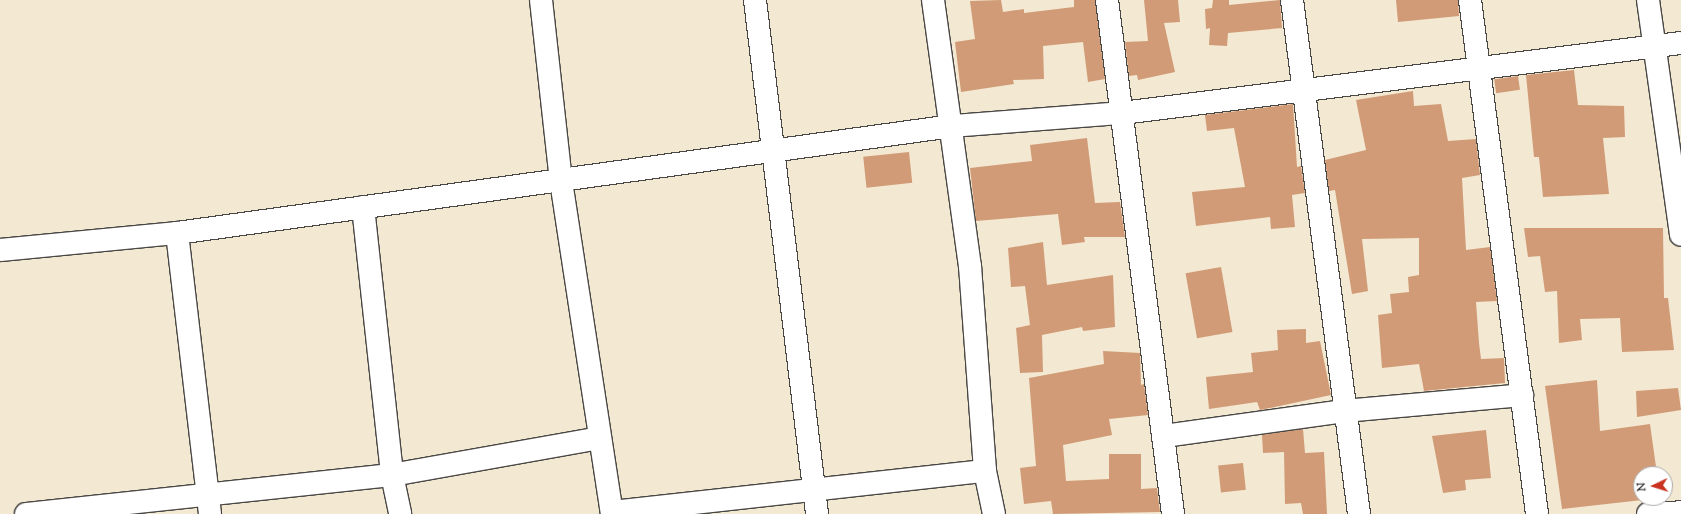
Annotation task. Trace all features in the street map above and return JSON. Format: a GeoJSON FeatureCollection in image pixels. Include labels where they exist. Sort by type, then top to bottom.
{"type":"FeatureCollection","features":[{"type":"Feature","properties":{"kind":"street"},"geometry":{"type":"LineString","coordinates":[[541,0],[561,181],[599,438],[612,513],[985,471]]}},
{"type":"Feature","properties":{"kind":"street"},"geometry":{"type":"LineString","coordinates":[[756,0],[772,149],[788,248],[817,514]]}},
{"type":"Feature","properties":{"kind":"street"},"geometry":{"type":"LineString","coordinates":[[933,0],[952,126],[970,266],[985,471],[994,514]]}},
{"type":"Feature","properties":{"kind":"street"},"geometry":{"type":"LineString","coordinates":[[1107,0],[1173,514]]}},
{"type":"Feature","properties":{"kind":"street"},"geometry":{"type":"LineString","coordinates":[[1292,0],[1305,89],[1344,411],[1359,514]]}},
{"type":"Feature","properties":{"kind":"street"},"geometry":{"type":"LineString","coordinates":[[1470,0],[1538,514]]}},
{"type":"Feature","properties":{"kind":"street"},"geometry":{"type":"LineString","coordinates":[[1648,0],[1681,235]]}},
{"type":"Feature","properties":{"kind":"street"},"geometry":{"type":"LineString","coordinates":[[0,250],[177,233],[561,181],[772,149],[952,126],[1122,113],[1681,43]]}},
{"type":"Feature","properties":{"kind":"street"},"geometry":{"type":"LineString","coordinates":[[363,207],[392,475],[400,514]]}},
{"type":"Feature","properties":{"kind":"street"},"geometry":{"type":"LineString","coordinates":[[177,233],[209,505]]}},
{"type":"Feature","properties":{"kind":"street"},"geometry":{"type":"LineString","coordinates":[[1164,436],[1344,411],[1522,394]]}},
{"type":"Feature","properties":{"kind":"street"},"geometry":{"type":"LineString","coordinates":[[26,514],[209,505],[392,475],[599,438]]}},
{"type":"Feature","properties":{"kind":"street"},"geometry":{"type":"LineString","coordinates":[[1648,514],[1681,512]]}},
{"type":"Feature","properties":{"kind":"building"},"geometry":{"type":"Polygon","coordinates":[[[1001,0],[1003,12],[1024,9],[1024,13],[1074,7],[1074,0],[1095,0],[1105,79],[1088,82],[1083,42],[1043,46],[1044,79],[1013,80],[1014,84],[961,92],[955,42],[975,39],[970,1],[1001,0]]]}},
{"type":"Feature","properties":{"kind":"building"},"geometry":{"type":"Polygon","coordinates":[[[1144,0],[1178,0],[1180,22],[1164,23],[1175,72],[1138,80],[1137,75],[1129,76],[1125,42],[1148,41],[1144,0]]]}},
{"type":"Feature","properties":{"kind":"building"},"geometry":{"type":"Polygon","coordinates":[[[1213,0],[1229,0],[1229,5],[1280,0],[1282,28],[1228,33],[1227,46],[1209,45],[1210,28],[1206,29],[1205,9],[1212,8],[1213,0]]]}},
{"type":"Feature","properties":{"kind":"building"},"geometry":{"type":"Polygon","coordinates":[[[1396,0],[1458,0],[1459,16],[1398,22],[1396,0]]]}},
{"type":"Feature","properties":{"kind":"building"},"geometry":{"type":"Polygon","coordinates":[[[1574,70],[1578,105],[1624,106],[1625,137],[1603,138],[1609,194],[1543,197],[1539,157],[1534,157],[1526,75],[1574,70]]]}},
{"type":"Feature","properties":{"kind":"building"},"geometry":{"type":"Polygon","coordinates":[[[1518,76],[1520,90],[1496,93],[1494,79],[1518,76]]]}},
{"type":"Feature","properties":{"kind":"building"},"geometry":{"type":"Polygon","coordinates":[[[1413,91],[1414,106],[1441,104],[1448,141],[1476,139],[1480,175],[1462,178],[1466,250],[1490,247],[1497,301],[1476,302],[1479,343],[1481,359],[1504,358],[1505,383],[1424,391],[1419,364],[1382,368],[1378,315],[1392,313],[1390,294],[1409,292],[1408,277],[1419,275],[1419,238],[1362,239],[1368,291],[1352,294],[1335,190],[1329,191],[1325,160],[1366,150],[1356,100],[1413,91]]]}},
{"type":"Feature","properties":{"kind":"building"},"geometry":{"type":"Polygon","coordinates":[[[1293,104],[1297,167],[1301,166],[1305,193],[1292,195],[1295,227],[1271,229],[1270,217],[1196,226],[1192,192],[1245,187],[1234,128],[1207,131],[1205,115],[1293,104]]]}},
{"type":"Feature","properties":{"kind":"building"},"geometry":{"type":"Polygon","coordinates":[[[1087,138],[1095,203],[1120,202],[1125,237],[1084,237],[1085,242],[1062,245],[1058,214],[976,221],[970,168],[1032,161],[1030,145],[1087,138]]]}},
{"type":"Feature","properties":{"kind":"building"},"geometry":{"type":"Polygon","coordinates":[[[909,152],[912,183],[866,188],[863,157],[909,152]]]}},
{"type":"Feature","properties":{"kind":"building"},"geometry":{"type":"Polygon","coordinates":[[[1524,228],[1663,228],[1664,298],[1668,298],[1674,350],[1622,352],[1620,318],[1580,319],[1582,340],[1559,343],[1557,291],[1545,292],[1540,256],[1528,257],[1524,228]]]}},
{"type":"Feature","properties":{"kind":"building"},"geometry":{"type":"Polygon","coordinates":[[[1043,242],[1047,285],[1113,275],[1115,327],[1083,331],[1082,327],[1042,335],[1043,372],[1020,373],[1016,328],[1030,325],[1025,286],[1011,287],[1008,248],[1043,242]]]}},
{"type":"Feature","properties":{"kind":"building"},"geometry":{"type":"Polygon","coordinates":[[[1221,267],[1232,332],[1197,338],[1186,273],[1221,267]]]}},
{"type":"Feature","properties":{"kind":"building"},"geometry":{"type":"Polygon","coordinates":[[[1306,329],[1306,343],[1320,341],[1331,395],[1260,410],[1257,402],[1209,409],[1206,377],[1253,372],[1251,353],[1278,350],[1277,330],[1306,329]]]}},
{"type":"Feature","properties":{"kind":"building"},"geometry":{"type":"Polygon","coordinates":[[[1103,351],[1140,353],[1141,385],[1144,384],[1148,415],[1109,419],[1112,435],[1063,445],[1066,481],[1109,479],[1109,454],[1141,454],[1141,489],[1157,488],[1160,512],[1053,514],[1051,501],[1024,504],[1020,468],[1036,466],[1029,378],[1104,364],[1103,351]]]}},
{"type":"Feature","properties":{"kind":"building"},"geometry":{"type":"Polygon","coordinates":[[[1597,380],[1600,431],[1650,424],[1656,466],[1633,466],[1633,501],[1562,509],[1545,386],[1597,380]]]}},
{"type":"Feature","properties":{"kind":"building"},"geometry":{"type":"Polygon","coordinates":[[[1678,388],[1681,410],[1637,417],[1636,391],[1678,388]]]}},
{"type":"Feature","properties":{"kind":"building"},"geometry":{"type":"Polygon","coordinates":[[[1303,429],[1305,453],[1324,452],[1327,514],[1303,514],[1301,503],[1285,504],[1284,452],[1263,453],[1262,435],[1303,429]]]}},
{"type":"Feature","properties":{"kind":"building"},"geometry":{"type":"Polygon","coordinates":[[[1486,430],[1491,478],[1465,480],[1466,490],[1443,493],[1432,436],[1486,430]]]}},
{"type":"Feature","properties":{"kind":"building"},"geometry":{"type":"Polygon","coordinates":[[[1243,463],[1246,490],[1221,492],[1218,466],[1243,463]]]}}]}
